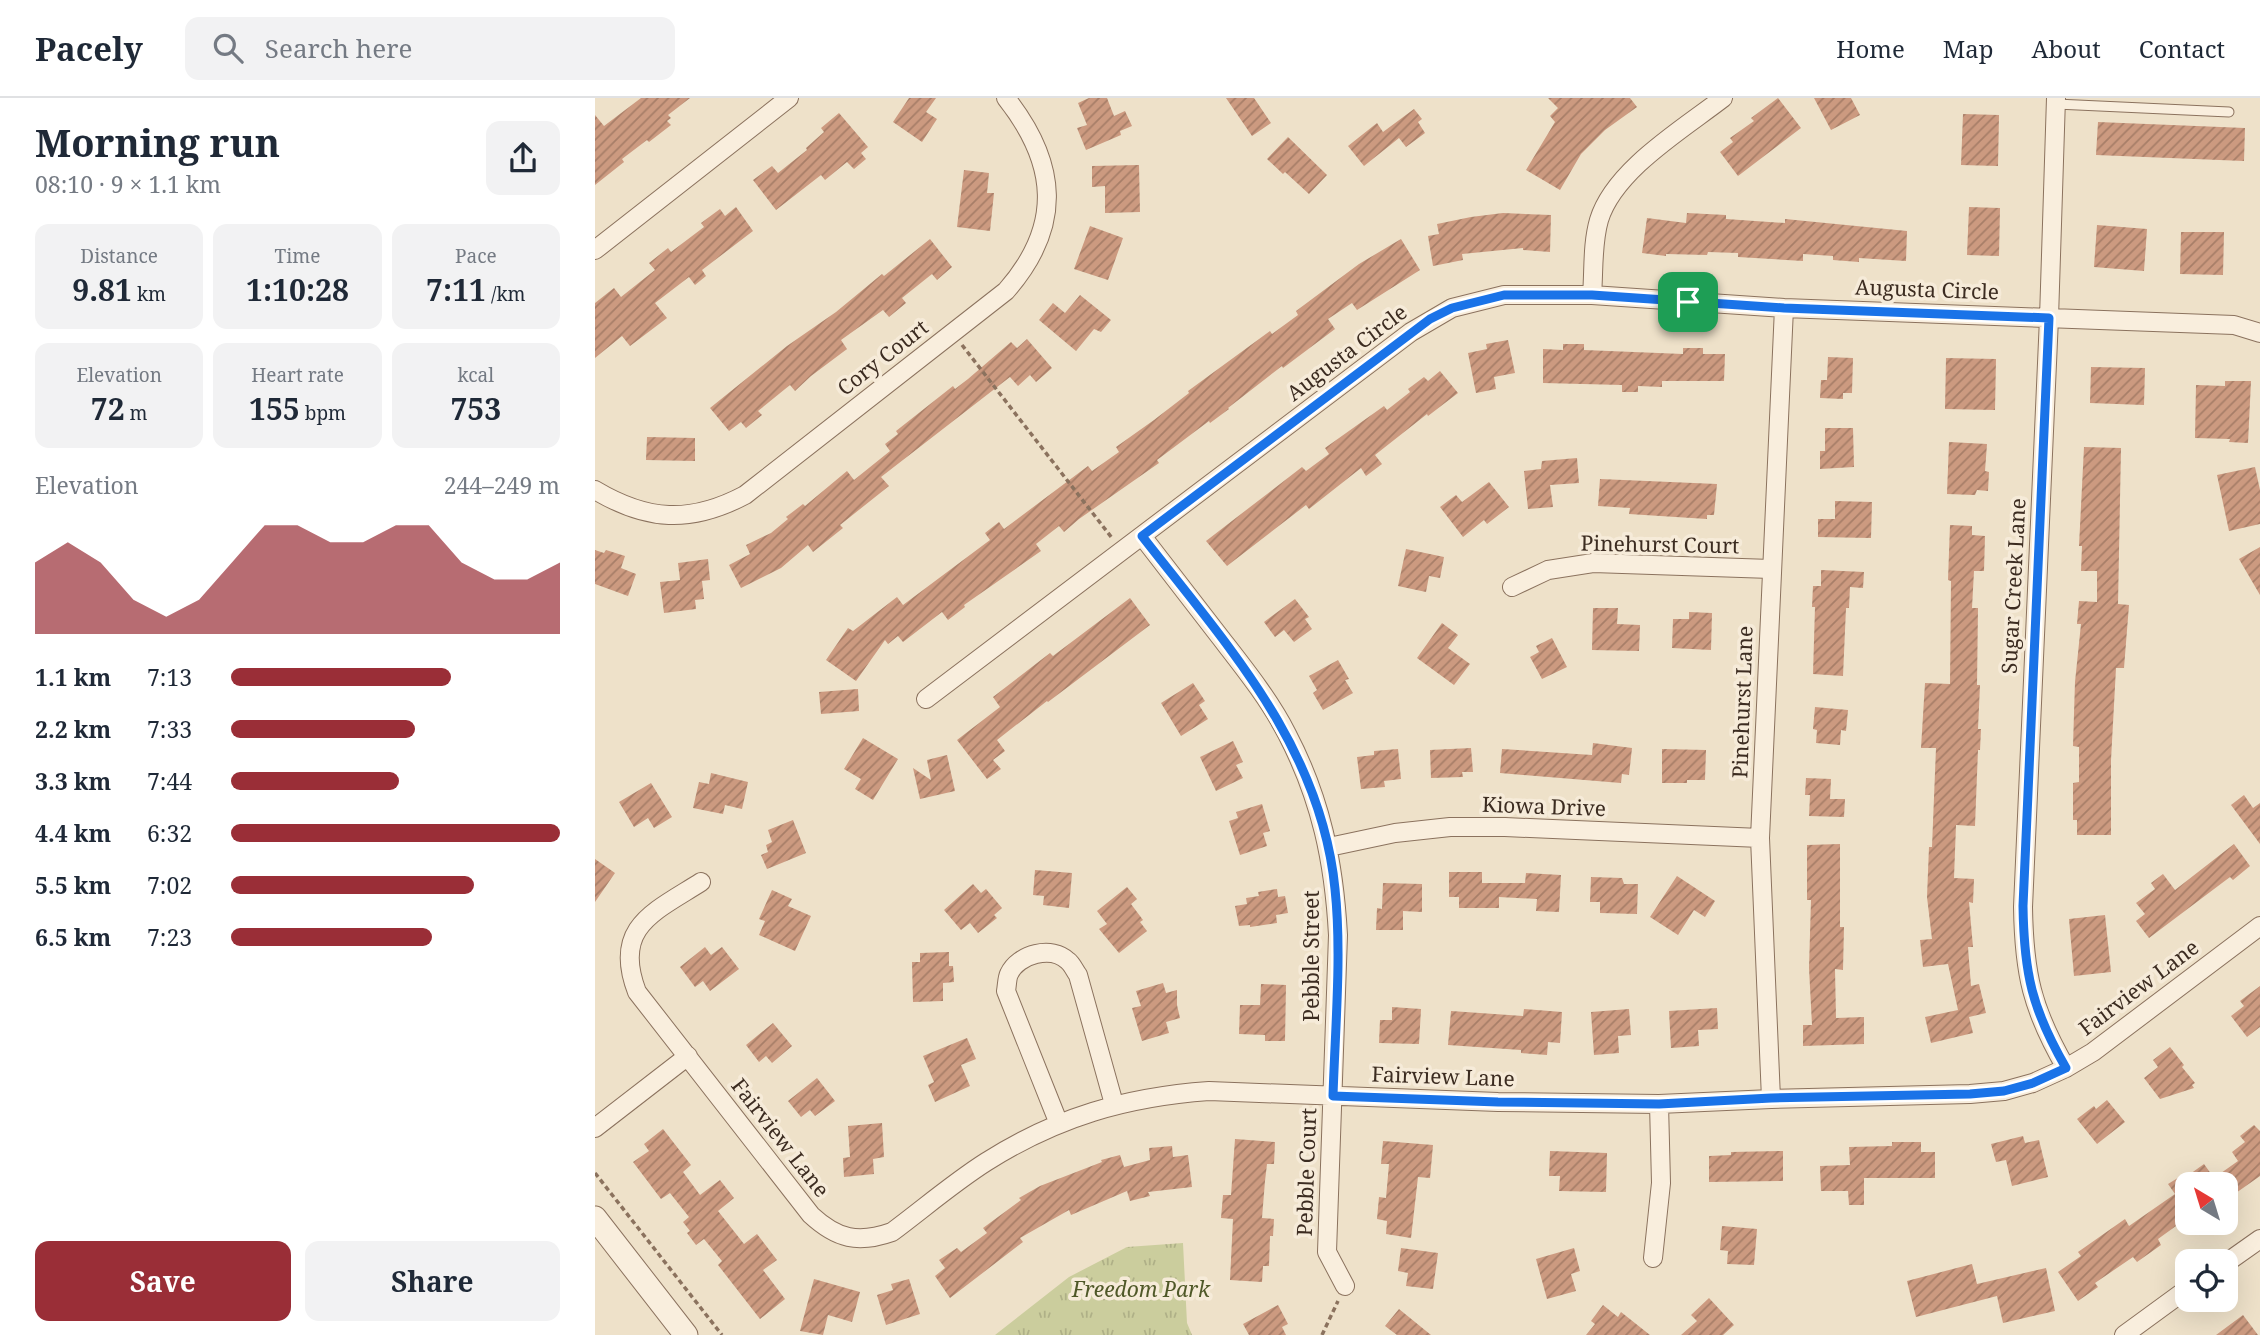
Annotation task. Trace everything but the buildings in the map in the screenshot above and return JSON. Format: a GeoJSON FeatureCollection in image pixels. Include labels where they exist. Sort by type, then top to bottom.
{"type":"FeatureCollection","features":[{"type":"Feature","properties":{"kind":"street"},"geometry":{"type":"LineString","coordinates":[[595,250],[789,98]]}},
{"type":"Feature","properties":{"kind":"street","name":"Cory Court"},"geometry":{"type":"LineString","coordinates":[[595,489],[617,503],[660,515],[682,516],[725,505],[745,495],[1006,291],[1021,274],[1034,252],[1043,228],[1047,206],[1041,155],[1030,131],[1006,98]]}},
{"type":"Feature","properties":{"kind":"street"},"geometry":{"type":"LineString","coordinates":[[1592,295],[1596,236],[1599,220],[1609,197],[1625,176],[1651,153],[1723,98]]}},
{"type":"Feature","properties":{"kind":"street","name":"Sugar Creek Lane"},"geometry":{"type":"LineString","coordinates":[[2056,101],[2023,919],[2027,975],[2033,997],[2048,1038],[2066,1068]]}},
{"type":"Feature","properties":{"kind":"street","name":"Augusta Circle"},"geometry":{"type":"LineString","coordinates":[[926,699],[1430,319],[1452,308],[1504,295],[1592,295],[1784,308],[2234,325],[2260,333]]}},
{"type":"Feature","properties":{"kind":"street","name":"Pinehurst Lane"},"geometry":{"type":"LineString","coordinates":[[1771,1098],[1760,838],[1784,308]]}},
{"type":"Feature","properties":{"kind":"street","name":"Pebble Street"},"geometry":{"type":"LineString","coordinates":[[1142,536],[1269,704],[1302,765],[1316,802],[1329,847],[1338,935],[1333,1096]]}},
{"type":"Feature","properties":{"kind":"street","name":"Pinehurst Court"},"geometry":{"type":"LineString","coordinates":[[1512,587],[1548,570],[1593,564],[1771,569]]}},
{"type":"Feature","properties":{"kind":"street","name":"Kiowa Drive"},"geometry":{"type":"LineString","coordinates":[[1329,847],[1395,833],[1450,827],[1760,838]]}},
{"type":"Feature","properties":{"kind":"street","name":"Fairview Lane"},"geometry":{"type":"LineString","coordinates":[[701,882],[651,914],[631,940],[630,974],[637,992],[811,1215],[831,1231],[856,1239],[874,1238],[892,1232],[985,1163],[1059,1124],[1114,1104],[1176,1093],[1209,1091],[1498,1102],[1659,1104],[2004,1091],[2033,1083],[2093,1052],[2260,926]]}},
{"type":"Feature","properties":{"kind":"street"},"geometry":{"type":"LineString","coordinates":[[1059,1124],[1006,990],[1009,973],[1022,960],[1038,952],[1054,953],[1068,960],[1078,975],[1114,1104]]}},
{"type":"Feature","properties":{"kind":"street"},"geometry":{"type":"LineString","coordinates":[[595,1128],[688,1056]]}},
{"type":"Feature","properties":{"kind":"street","name":"Pebble Court"},"geometry":{"type":"LineString","coordinates":[[1333,1096],[1327,1252],[1345,1286]]}},
{"type":"Feature","properties":{"kind":"street"},"geometry":{"type":"LineString","coordinates":[[1653,1258],[1661,1183],[1659,1104]]}},
{"type":"Feature","properties":{"kind":"street"},"geometry":{"type":"LineString","coordinates":[[595,1218],[686,1335]]}},
{"type":"Feature","properties":{"kind":"street"},"geometry":{"type":"LineString","coordinates":[[2238,1255],[2260,1240]]}},
{"type":"Feature","properties":{"kind":"street"},"geometry":{"type":"LineString","coordinates":[[2125,1335],[2175,1298]]}},
{"type":"Feature","properties":{"kind":"lane"},"geometry":{"type":"LineString","coordinates":[[2056,101],[2229,112]]}},
{"type":"Feature","properties":{"kind":"path"},"geometry":{"type":"LineString","coordinates":[[952,333],[1122,551]]}},
{"type":"Feature","properties":{"kind":"path"},"geometry":{"type":"LineString","coordinates":[[595,1173],[722,1335]]}},
{"type":"Feature","properties":{"kind":"path"},"geometry":{"type":"LineString","coordinates":[[1322,1335],[1345,1286]]}},
{"type":"Feature","properties":{"kind":"green space","name":"Freedom Park"},"geometry":{"type":"Polygon","coordinates":[[[1183,1243],[1187,1323],[1192,1335],[995,1335],[1069,1277],[1127,1247],[1183,1243]]]}},
{"type":"Feature","properties":{"kind":"route"},"geometry":{"type":"LineString","coordinates":[[1504,295],[1592,295],[1688,302],[2049,318],[2023,906],[2027,975],[2048,1038],[2066,1068],[2033,1083],[2004,1091],[1970,1094],[1771,1098],[1659,1104],[1333,1096],[1338,935],[1329,847],[1316,802],[1302,765],[1264,695],[1142,536],[1411,332],[1452,308],[1504,295]]}}]}
